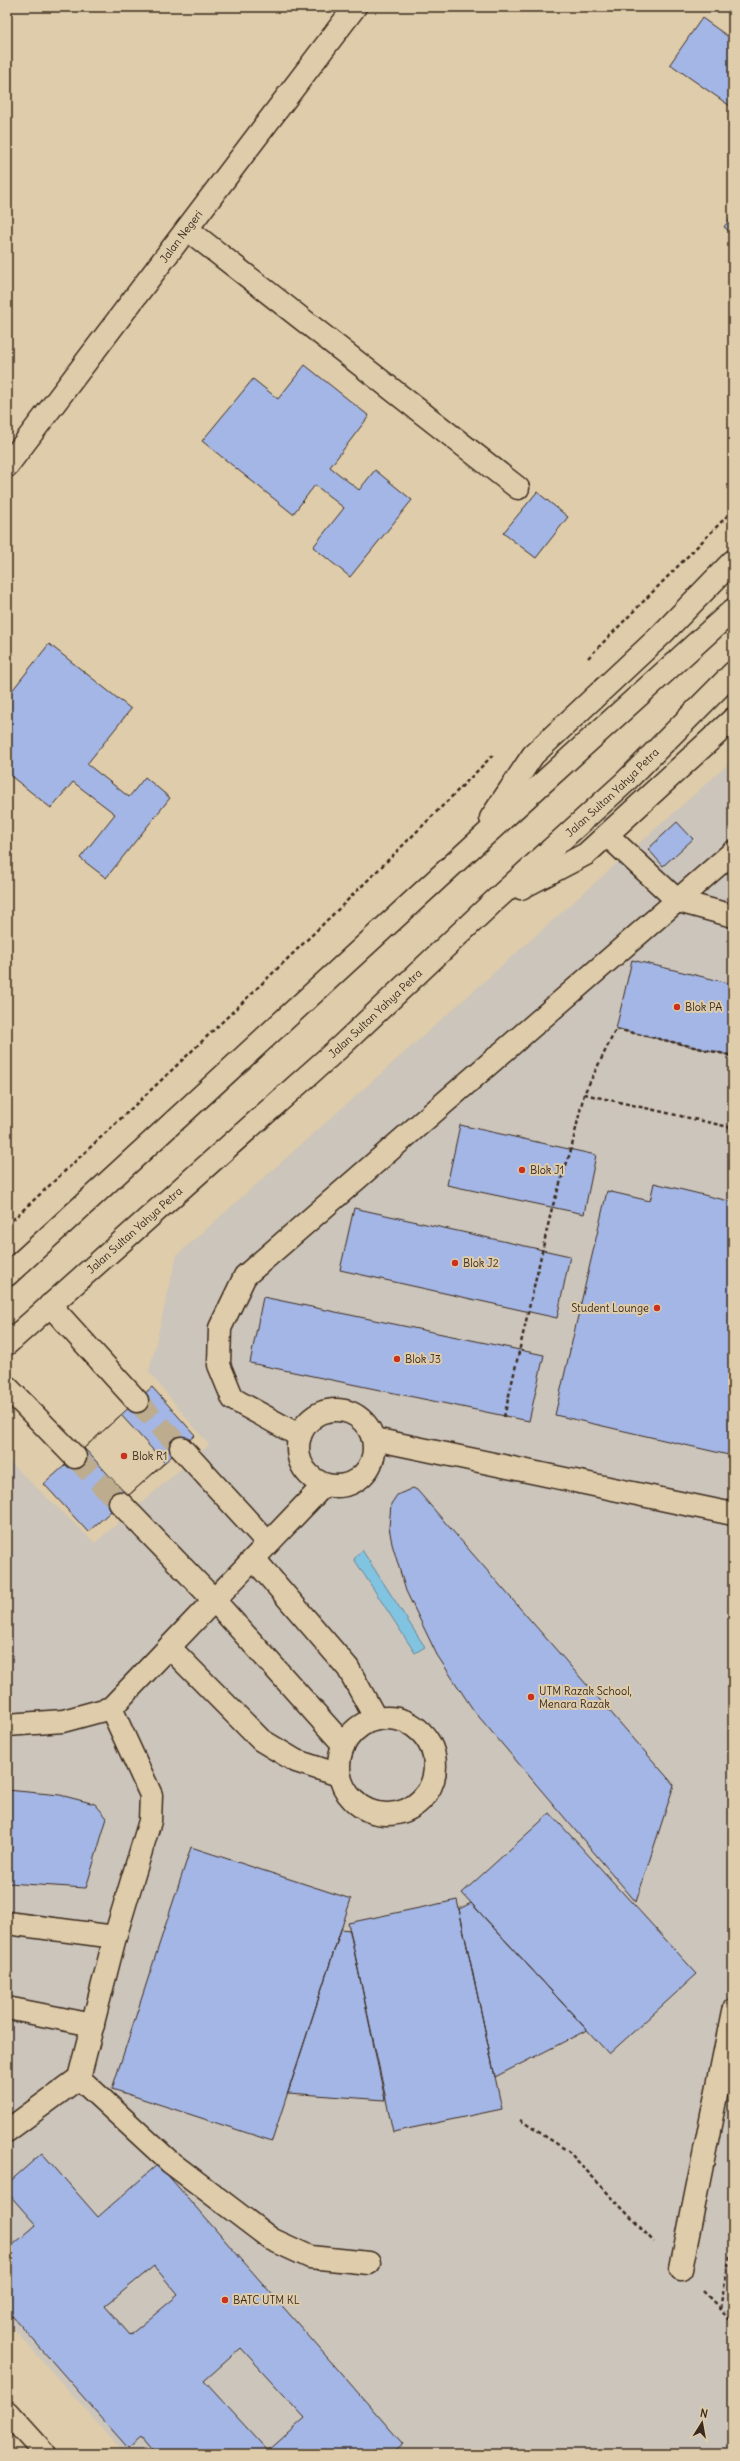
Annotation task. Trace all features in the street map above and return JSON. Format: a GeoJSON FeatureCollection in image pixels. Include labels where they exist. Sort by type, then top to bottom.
{"type":"FeatureCollection","features":[{"type":"Feature","properties":{"kind":"main road","name":"Jalan Negeri"},"geometry":{"type":"LineString","coordinates":[[7,466],[355,7]]}},
{"type":"Feature","properties":{"kind":"main road"},"geometry":{"type":"LineString","coordinates":[[186,229],[518,488]]}},
{"type":"Feature","properties":{"kind":"main road"},"geometry":{"type":"LineString","coordinates":[[473,846],[534,755],[662,634],[733,561]]}},
{"type":"Feature","properties":{"kind":"main road"},"geometry":{"type":"LineString","coordinates":[[7,1275],[473,846],[733,610]]}},
{"type":"Feature","properties":{"kind":"main road","name":"Jalan Sultan Yahya Petra"},"geometry":{"type":"LineString","coordinates":[[7,1344],[341,1046],[491,904],[624,783],[733,673]]}},
{"type":"Feature","properties":{"kind":"main road"},"geometry":{"type":"LineString","coordinates":[[491,904],[586,854],[733,719]]}},
{"type":"Feature","properties":{"kind":"main road"},"geometry":{"type":"LineString","coordinates":[[607,835],[678,901],[733,916]]}},
{"type":"Feature","properties":{"kind":"main road"},"geometry":{"type":"LineString","coordinates":[[300,1436],[233,1399],[219,1365],[220,1328],[245,1276],[733,852]]}},
{"type":"Feature","properties":{"kind":"main road"},"geometry":{"type":"LineString","coordinates":[[50,1305],[137,1401]]}},
{"type":"Feature","properties":{"kind":"main road"},"geometry":{"type":"LineString","coordinates":[[7,1387],[75,1457]]}},
{"type":"Feature","properties":{"kind":"main road"},"geometry":{"type":"LineString","coordinates":[[338,1410],[350,1412],[361,1418],[369,1428],[374,1438],[373,1462],[363,1476],[348,1486],[335,1487],[324,1485],[313,1480],[300,1460],[298,1448],[300,1436],[306,1425],[314,1417],[326,1411],[338,1410]]}},
{"type":"Feature","properties":{"kind":"main road"},"geometry":{"type":"LineString","coordinates":[[374,1438],[733,1514]]}},
{"type":"Feature","properties":{"kind":"main road"},"geometry":{"type":"LineString","coordinates":[[181,1448],[261,1551],[348,1668],[376,1719]]}},
{"type":"Feature","properties":{"kind":"main road"},"geometry":{"type":"LineString","coordinates":[[7,1725],[62,1721],[111,1708],[324,1485]]}},
{"type":"Feature","properties":{"kind":"main road"},"geometry":{"type":"LineString","coordinates":[[120,1503],[214,1600],[343,1744]]}},
{"type":"Feature","properties":{"kind":"main road"},"geometry":{"type":"LineString","coordinates":[[169,1647],[261,1740],[296,1761],[338,1775]]}},
{"type":"Feature","properties":{"kind":"main road"},"geometry":{"type":"LineString","coordinates":[[7,2131],[79,2078],[115,1937],[150,1821],[151,1795],[111,1708]]}},
{"type":"Feature","properties":{"kind":"main road"},"geometry":{"type":"LineString","coordinates":[[393,1718],[408,1722],[425,1737],[431,1746],[435,1762],[434,1778],[427,1793],[416,1805],[401,1813],[385,1815],[369,1811],[354,1803],[344,1790],[338,1775],[338,1759],[343,1744],[351,1732],[362,1724],[376,1719],[393,1718]]}},
{"type":"Feature","properties":{"kind":"main road"},"geometry":{"type":"LineString","coordinates":[[7,1923],[115,1937]]}},
{"type":"Feature","properties":{"kind":"main road"},"geometry":{"type":"LineString","coordinates":[[7,2008],[93,2025]]}},
{"type":"Feature","properties":{"kind":"main road"},"geometry":{"type":"LineString","coordinates":[[681,2268],[733,2011]]}},
{"type":"Feature","properties":{"kind":"main road"},"geometry":{"type":"LineString","coordinates":[[79,2078],[170,2162],[271,2239],[310,2257],[369,2263]]}},
{"type":"Feature","properties":{"kind":"main road"},"geometry":{"type":"LineString","coordinates":[[7,2412],[45,2454]]}},
{"type":"Feature","properties":{"kind":"path"},"geometry":{"type":"LineString","coordinates":[[583,662],[733,510]]}},
{"type":"Feature","properties":{"kind":"path"},"geometry":{"type":"LineString","coordinates":[[7,1225],[135,1106],[339,909],[500,747]]}},
{"type":"Feature","properties":{"kind":"path"},"geometry":{"type":"LineString","coordinates":[[504,1417],[552,1208],[572,1150],[584,1094],[616,1029],[733,1056]]}},
{"type":"Feature","properties":{"kind":"path"},"geometry":{"type":"LineString","coordinates":[[584,1094],[733,1128]]}},
{"type":"Feature","properties":{"kind":"path"},"geometry":{"type":"LineString","coordinates":[[520,2120],[568,2151],[733,2322]]}},
{"type":"Feature","properties":{"kind":"path"},"geometry":{"type":"LineString","coordinates":[[720,2309],[733,2241]]}},
{"type":"Feature","properties":{"kind":"shaded area"},"geometry":{"type":"Polygon","coordinates":[[[733,760],[733,2454],[125,2454],[7,2321],[7,1460],[95,1543],[209,1445],[149,1372],[177,1255],[733,760]]]}},
{"type":"Feature","properties":{"kind":"water"},"geometry":{"type":"Polygon","coordinates":[[[362,1550],[425,1647],[415,1653],[354,1559],[362,1550]]]}},
{"type":"Feature","properties":{"kind":"building"},"geometry":{"type":"Polygon","coordinates":[[[702,18],[733,40],[733,108],[670,64],[702,18]]]}},
{"type":"Feature","properties":{"kind":"building"},"geometry":{"type":"Polygon","coordinates":[[[733,215],[733,234],[724,227],[733,215]]]}},
{"type":"Feature","properties":{"kind":"building"},"geometry":{"type":"Polygon","coordinates":[[[305,365],[369,416],[330,467],[359,490],[375,470],[412,500],[350,577],[313,547],[344,508],[315,485],[293,514],[202,441],[253,379],[278,399],[305,365]]]}},
{"type":"Feature","properties":{"kind":"building"},"geometry":{"type":"Polygon","coordinates":[[[537,492],[568,517],[536,558],[503,533],[537,492]]]}},
{"type":"Feature","properties":{"kind":"building"},"geometry":{"type":"Polygon","coordinates":[[[49,644],[131,709],[87,764],[129,797],[145,777],[170,798],[106,878],[80,858],[115,814],[73,782],[51,808],[7,773],[7,697],[49,644]]]}},
{"type":"Feature","properties":{"kind":"building"},"geometry":{"type":"Polygon","coordinates":[[[677,822],[693,839],[663,866],[648,849],[677,822]]]}},
{"type":"Feature","properties":{"kind":"building","name":"Blok PA"},"geometry":{"type":"Polygon","coordinates":[[[632,960],[733,984],[733,1056],[616,1029],[632,960]]]}},
{"type":"Feature","properties":{"kind":"building","name":"Blok J1"},"geometry":{"type":"Polygon","coordinates":[[[460,1125],[596,1155],[584,1214],[447,1185],[460,1125]]]}},
{"type":"Feature","properties":{"kind":"building","name":"Student Lounge"},"geometry":{"type":"Polygon","coordinates":[[[654,1183],[733,1202],[733,1456],[555,1415],[607,1191],[650,1201],[654,1183]]]}},
{"type":"Feature","properties":{"kind":"building","name":"Blok J2"},"geometry":{"type":"Polygon","coordinates":[[[354,1208],[570,1256],[557,1318],[340,1270],[354,1208]]]}},
{"type":"Feature","properties":{"kind":"building","name":"Blok J3"},"geometry":{"type":"Polygon","coordinates":[[[263,1297],[544,1355],[529,1421],[250,1363],[263,1297]]]}},
{"type":"Feature","properties":{"kind":"building"},"geometry":{"type":"Polygon","coordinates":[[[152,1387],[195,1435],[88,1532],[44,1484],[152,1387]]]}},
{"type":"Feature","properties":{"kind":"building","name":"Blok R1"},"geometry":{"type":"Polygon","coordinates":[[[121,1415],[165,1463],[128,1496],[84,1448],[121,1415]]]}},
{"type":"Feature","properties":{"kind":"building","name":"UTM Razak School, Menara Razak"},"geometry":{"type":"Polygon","coordinates":[[[413,1488],[417,1490],[674,1785],[636,1902],[474,1711],[437,1655],[406,1591],[392,1544],[389,1527],[391,1504],[397,1495],[413,1488]]]}},
{"type":"Feature","properties":{"kind":"building"},"geometry":{"type":"Polygon","coordinates":[[[7,1790],[60,1795],[95,1804],[107,1818],[86,1888],[7,1883],[7,1790]]]}},
{"type":"Feature","properties":{"kind":"building"},"geometry":{"type":"Polygon","coordinates":[[[550,1813],[697,1974],[609,2054],[462,1893],[550,1813]]]}},
{"type":"Feature","properties":{"kind":"building"},"geometry":{"type":"Polygon","coordinates":[[[191,1847],[351,1899],[272,2141],[112,2089],[191,1847]]]}},
{"type":"Feature","properties":{"kind":"building"},"geometry":{"type":"Polygon","coordinates":[[[457,1900],[502,2109],[393,2132],[348,1923],[457,1900]]]}},
{"type":"Feature","properties":{"kind":"building"},"geometry":{"type":"Polygon","coordinates":[[[471,1903],[587,2030],[495,2077],[459,1909],[471,1903]]]}},
{"type":"Feature","properties":{"kind":"building"},"geometry":{"type":"Polygon","coordinates":[[[341,1929],[350,1930],[385,2100],[288,2093],[341,1929]]]}},
{"type":"Feature","properties":{"kind":"building","name":"BATC UTM KL"},"geometry":{"type":"Polygon","coordinates":[[[42,2153],[98,2217],[158,2164],[403,2444],[391,2454],[155,2454],[141,2437],[128,2448],[7,2310],[7,2250],[36,2225],[7,2192],[7,2184],[42,2153]],[[154,2266],[105,2306],[130,2335],[178,2295],[154,2266]],[[241,2348],[204,2381],[268,2451],[305,2418],[241,2348]]]}},
{"type":"Feature","properties":{"kind":"tunnel"},"geometry":{"type":"LineString","coordinates":[[137,1401],[181,1448]]}},
{"type":"Feature","properties":{"kind":"tunnel"},"geometry":{"type":"LineString","coordinates":[[75,1457],[120,1503]]}},
{"type":"Feature","properties":{"kind":"place","name":"Blok PA"},"geometry":{"type":"Point","coordinates":[677,1007]}},
{"type":"Feature","properties":{"kind":"place","name":"Blok J1"},"geometry":{"type":"Point","coordinates":[522,1170]}},
{"type":"Feature","properties":{"kind":"place","name":"Blok J2"},"geometry":{"type":"Point","coordinates":[455,1263]}},
{"type":"Feature","properties":{"kind":"place","name":"Student Lounge"},"geometry":{"type":"Point","coordinates":[657,1308]}},
{"type":"Feature","properties":{"kind":"place","name":"Blok J3"},"geometry":{"type":"Point","coordinates":[397,1359]}},
{"type":"Feature","properties":{"kind":"place","name":"Blok R1"},"geometry":{"type":"Point","coordinates":[124,1456]}},
{"type":"Feature","properties":{"kind":"place","name":"UTM Razak School, Menara Razak"},"geometry":{"type":"Point","coordinates":[531,1697]}},
{"type":"Feature","properties":{"kind":"place","name":"BATC UTM KL"},"geometry":{"type":"Point","coordinates":[225,2300]}}]}
